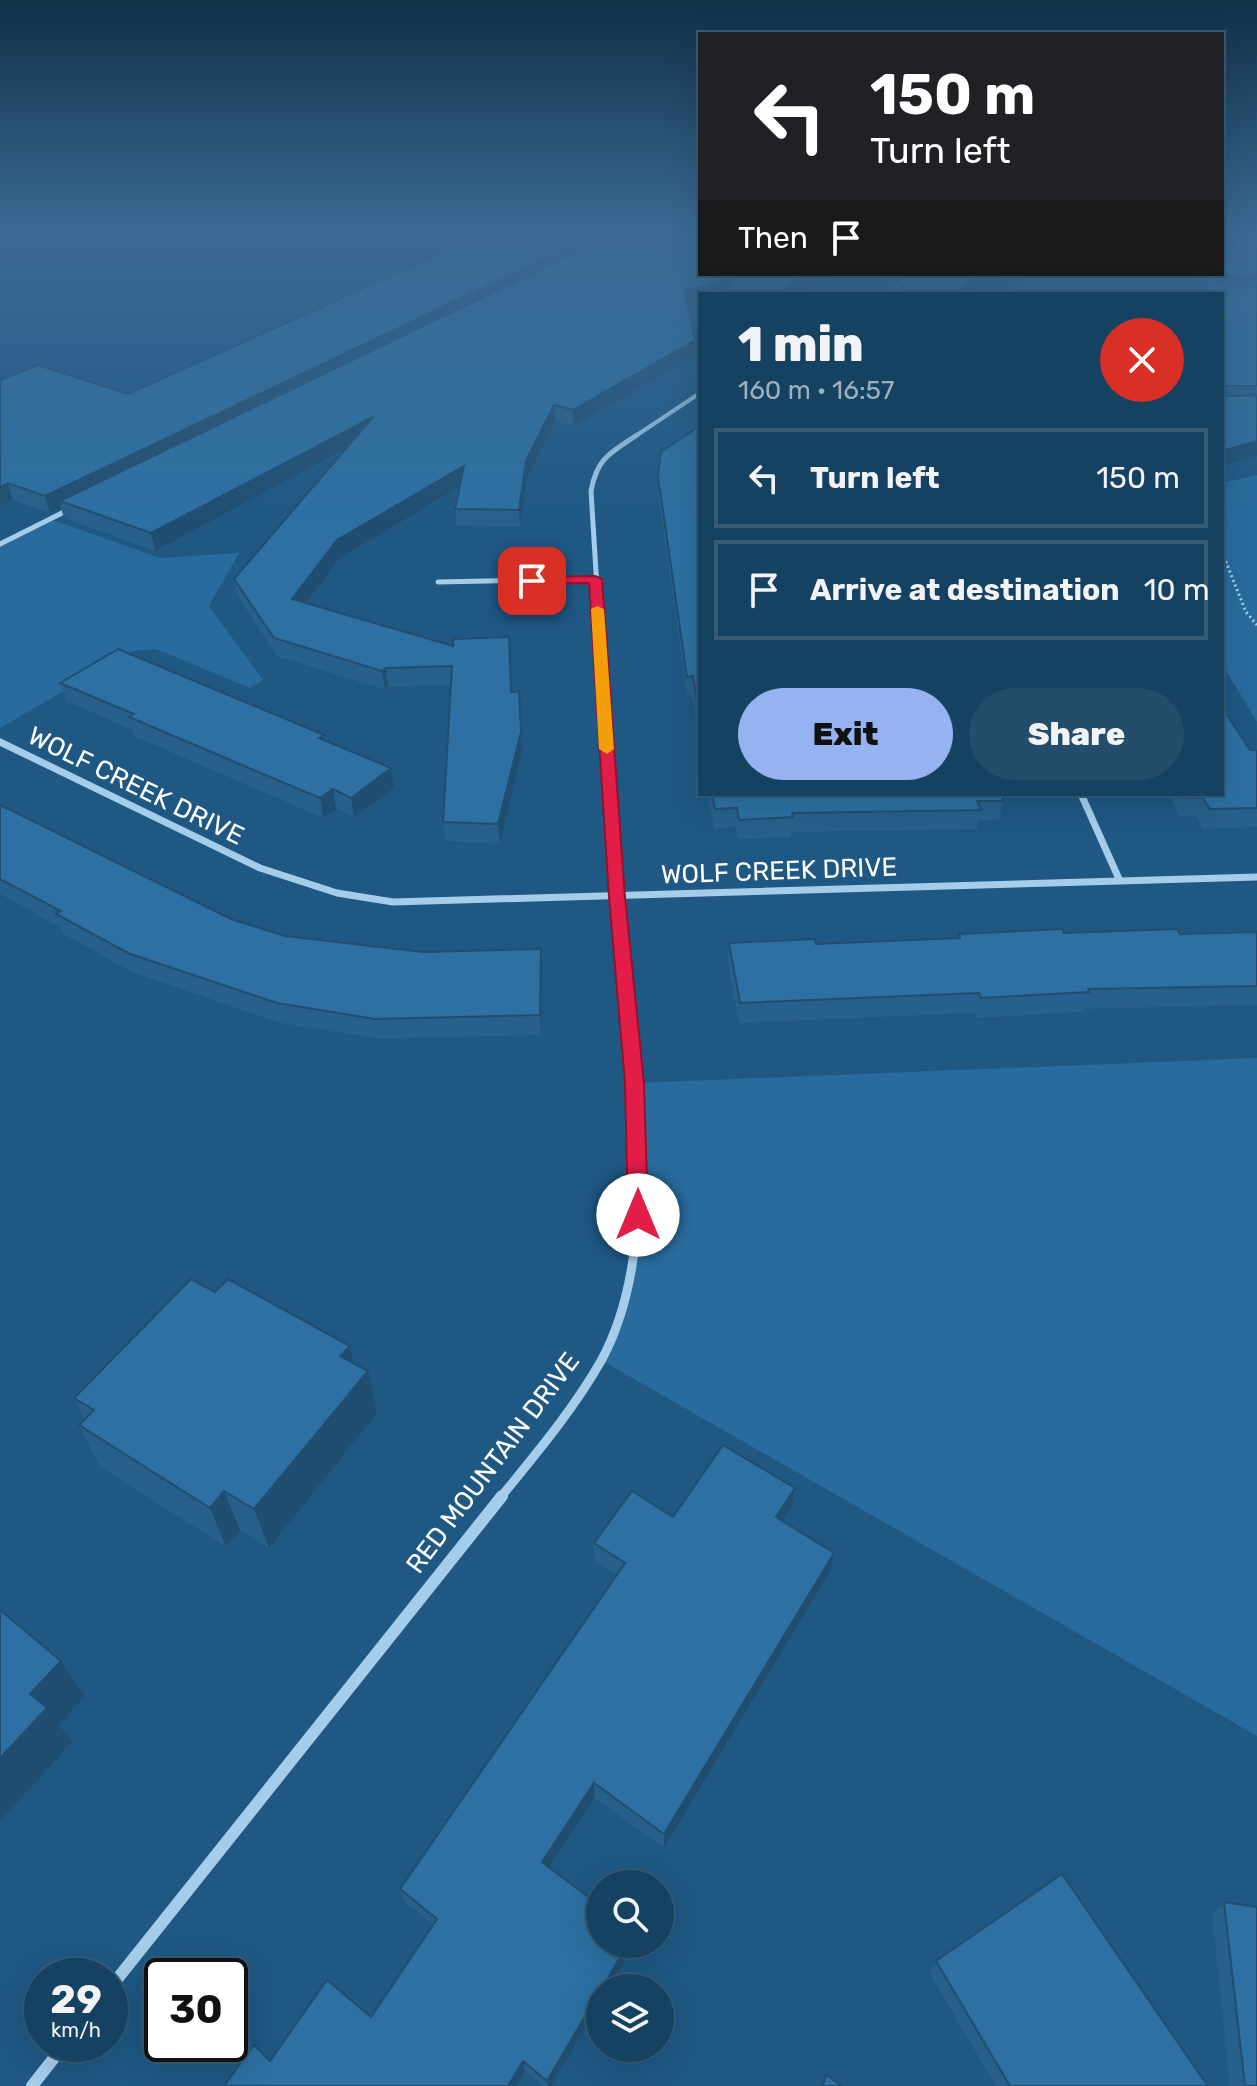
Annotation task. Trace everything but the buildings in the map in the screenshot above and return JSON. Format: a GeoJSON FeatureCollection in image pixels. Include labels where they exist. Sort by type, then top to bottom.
{"type":"FeatureCollection","features":[{"type":"Feature","properties":{"kind":"street","name":"RED MOUNTAIN DRIVE"},"geometry":{"type":"LineString","coordinates":[[128,1965],[560,1423],[601,1360],[619,1320],[638,1236],[635,1083],[617,897],[590,506],[593,476],[599,462],[698,394]]}},
{"type":"Feature","properties":{"kind":"street"},"geometry":{"type":"LineString","coordinates":[[0,544],[78,505]]}},
{"type":"Feature","properties":{"kind":"street"},"geometry":{"type":"LineString","coordinates":[[438,582],[595,579]]}},
{"type":"Feature","properties":{"kind":"street","name":"WOLF CREEK DRIVE"},"geometry":{"type":"LineString","coordinates":[[0,742],[260,868],[337,893],[413,903],[1257,877]]}},
{"type":"Feature","properties":{"kind":"street"},"geometry":{"type":"LineString","coordinates":[[1082,796],[1119,879]]}},
{"type":"Feature","properties":{"kind":"street"},"geometry":{"type":"LineString","coordinates":[[32,2086],[51,2062]]}},
{"type":"Feature","properties":{"kind":"path"},"geometry":{"type":"LineString","coordinates":[[1224,557],[1246,612],[1257,625]]}},
{"type":"Feature","properties":{"kind":"shaded area"},"geometry":{"type":"Polygon","coordinates":[[[1257,475],[1257,722],[1224,667],[1224,483],[1257,475]]]}},
{"type":"Feature","properties":{"kind":"shaded area"},"geometry":{"type":"Polygon","coordinates":[[[50,519],[160,558],[239,553],[209,606],[263,680],[250,688],[156,649],[133,651],[0,728],[0,544],[50,519]]]}},
{"type":"Feature","properties":{"kind":"shaded area"},"geometry":{"type":"Polygon","coordinates":[[[1257,1058],[1257,1736],[601,1360],[619,1320],[638,1236],[635,1083],[1257,1058]]]}},
{"type":"Feature","properties":{"kind":"slow traffic"},"geometry":{"type":"LineString","coordinates":[[597,609],[607,749]]}},
{"type":"Feature","properties":{"kind":"route"},"geometry":{"type":"LineString","coordinates":[[532,581],[595,579],[617,897],[635,1083],[638,1215]]}}]}
